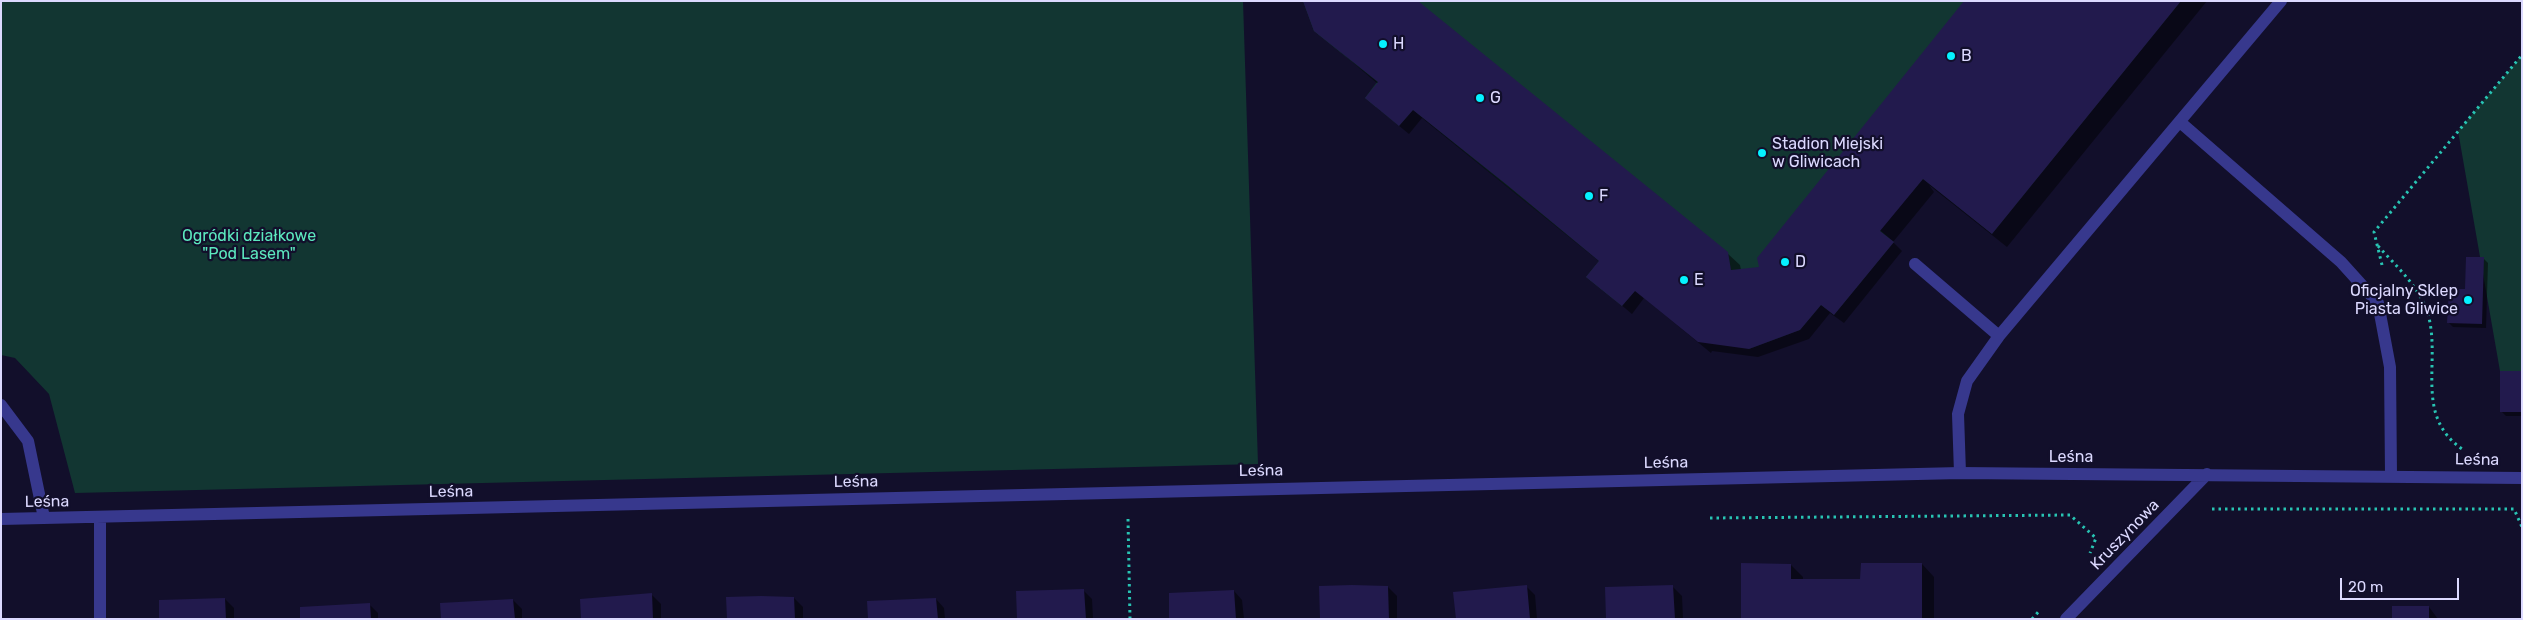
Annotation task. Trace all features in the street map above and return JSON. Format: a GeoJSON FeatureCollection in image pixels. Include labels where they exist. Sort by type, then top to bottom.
{"type":"FeatureCollection","features":[{"type":"Feature","properties":{"kind":"street"},"geometry":{"type":"LineString","coordinates":[[1960,473],[1958,414],[1967,381],[1999,336],[2281,1]]}},
{"type":"Feature","properties":{"kind":"street"},"geometry":{"type":"LineString","coordinates":[[2180,122],[2341,262],[2378,303],[2390,367],[2391,475]]}},
{"type":"Feature","properties":{"kind":"street"},"geometry":{"type":"LineString","coordinates":[[1915,264],[1999,336]]}},
{"type":"Feature","properties":{"kind":"street"},"geometry":{"type":"LineString","coordinates":[[1,405],[28,441],[44,518]]}},
{"type":"Feature","properties":{"kind":"street","name":"Leśna"},"geometry":{"type":"LineString","coordinates":[[1,518],[1960,473],[2391,475],[2522,478]]}},
{"type":"Feature","properties":{"kind":"street","name":"Kruszynowa"},"geometry":{"type":"LineString","coordinates":[[2066,619],[2206,474]]}},
{"type":"Feature","properties":{"kind":"street"},"geometry":{"type":"LineString","coordinates":[[100,517],[100,619]]}},
{"type":"Feature","properties":{"kind":"path"},"geometry":{"type":"LineString","coordinates":[[2384,273],[2374,232],[2522,55]]}},
{"type":"Feature","properties":{"kind":"path"},"geometry":{"type":"LineString","coordinates":[[2377,244],[2419,293],[2426,309],[2429,317],[2432,352],[2434,413],[2448,439],[2468,453]]}},
{"type":"Feature","properties":{"kind":"path"},"geometry":{"type":"LineString","coordinates":[[1127,491],[1130,619]]}},
{"type":"Feature","properties":{"kind":"path"},"geometry":{"type":"LineString","coordinates":[[2207,510],[2514,509],[2522,527]]}},
{"type":"Feature","properties":{"kind":"path"},"geometry":{"type":"LineString","coordinates":[[1710,518],[2070,515],[2096,538]]}},
{"type":"Feature","properties":{"kind":"green space","name":"Ogródki działkowe \"Pod Lasem\""},"geometry":{"type":"Polygon","coordinates":[[[1,1],[1243,1],[1258,464],[75,493],[49,394],[15,358],[1,355],[1,1]]]}},
{"type":"Feature","properties":{"kind":"green space","name":"Stadion Miejski w Gliwicach"},"geometry":{"type":"Polygon","coordinates":[[[1303,1],[2181,1],[1992,234],[1923,179],[1880,230],[1894,242],[1834,315],[1821,305],[1800,330],[1749,349],[1635,291],[1622,306],[1586,277],[1599,261],[1413,110],[1399,126],[1365,98],[1377,82],[1314,31],[1303,1]]]}},
{"type":"Feature","properties":{"kind":"green space"},"geometry":{"type":"Polygon","coordinates":[[[2522,55],[2522,371],[2500,371],[2458,131],[2522,55]]]}},
{"type":"Feature","properties":{"kind":"building"},"geometry":{"type":"Polygon","coordinates":[[[1303,1],[1418,1],[1728,252],[1731,270],[1759,267],[1757,258],[1964,1],[2181,1],[1992,234],[1923,179],[1880,231],[1894,242],[1834,315],[1821,305],[1800,330],[1749,349],[1698,342],[1635,291],[1622,306],[1586,277],[1599,261],[1507,185],[1413,110],[1399,126],[1365,98],[1378,82],[1314,31],[1303,1]]]}},
{"type":"Feature","properties":{"kind":"building"},"geometry":{"type":"Polygon","coordinates":[[[2466,257],[2484,257],[2482,324],[2447,323],[2449,289],[2465,289],[2466,257]]]}},
{"type":"Feature","properties":{"kind":"building"},"geometry":{"type":"Polygon","coordinates":[[[2500,371],[2522,371],[2522,412],[2500,412],[2500,371]]]}},
{"type":"Feature","properties":{"kind":"building"},"geometry":{"type":"Polygon","coordinates":[[[1741,563],[1791,564],[1791,579],[1860,579],[1861,563],[1922,563],[1922,619],[1741,619],[1741,563]]]}},
{"type":"Feature","properties":{"kind":"building"},"geometry":{"type":"Polygon","coordinates":[[[1527,585],[1530,619],[1456,619],[1453,592],[1527,585]]]}},
{"type":"Feature","properties":{"kind":"building"},"geometry":{"type":"Polygon","coordinates":[[[1673,585],[1675,619],[1606,619],[1605,587],[1673,585]]]}},
{"type":"Feature","properties":{"kind":"building"},"geometry":{"type":"Polygon","coordinates":[[[1319,586],[1388,586],[1389,619],[1320,619],[1319,586]]]}},
{"type":"Feature","properties":{"kind":"building"},"geometry":{"type":"Polygon","coordinates":[[[1084,589],[1086,619],[1017,619],[1016,591],[1084,589]]]}},
{"type":"Feature","properties":{"kind":"building"},"geometry":{"type":"Polygon","coordinates":[[[1234,590],[1236,619],[1169,619],[1169,593],[1234,590]]]}},
{"type":"Feature","properties":{"kind":"building"},"geometry":{"type":"Polygon","coordinates":[[[652,593],[653,619],[581,619],[580,599],[652,593]]]}},
{"type":"Feature","properties":{"kind":"building"},"geometry":{"type":"Polygon","coordinates":[[[726,597],[794,597],[795,619],[727,619],[726,597]]]}},
{"type":"Feature","properties":{"kind":"building"},"geometry":{"type":"Polygon","coordinates":[[[225,598],[226,619],[159,619],[159,600],[225,598]]]}},
{"type":"Feature","properties":{"kind":"building"},"geometry":{"type":"Polygon","coordinates":[[[936,598],[938,619],[868,619],[867,601],[936,598]]]}},
{"type":"Feature","properties":{"kind":"building"},"geometry":{"type":"Polygon","coordinates":[[[513,599],[515,619],[441,619],[440,603],[513,599]]]}},
{"type":"Feature","properties":{"kind":"building"},"geometry":{"type":"Polygon","coordinates":[[[370,603],[371,619],[300,619],[300,607],[370,603]]]}},
{"type":"Feature","properties":{"kind":"building"},"geometry":{"type":"Polygon","coordinates":[[[2392,606],[2429,606],[2429,619],[2392,619],[2392,606]]]}},
{"type":"Feature","properties":{"kind":"place","name":"H"},"geometry":{"type":"Point","coordinates":[1383,44]}},
{"type":"Feature","properties":{"kind":"place","name":"B"},"geometry":{"type":"Point","coordinates":[1951,56]}},
{"type":"Feature","properties":{"kind":"place","name":"G"},"geometry":{"type":"Point","coordinates":[1480,98]}},
{"type":"Feature","properties":{"kind":"place","name":"Stadion Miejski w Gliwicach"},"geometry":{"type":"Point","coordinates":[1762,153]}},
{"type":"Feature","properties":{"kind":"place","name":"F"},"geometry":{"type":"Point","coordinates":[1589,196]}},
{"type":"Feature","properties":{"kind":"place","name":"D"},"geometry":{"type":"Point","coordinates":[1785,262]}},
{"type":"Feature","properties":{"kind":"place","name":"E"},"geometry":{"type":"Point","coordinates":[1684,280]}},
{"type":"Feature","properties":{"kind":"place","name":"Oficjalny Sklep Piasta Gliwice"},"geometry":{"type":"Point","coordinates":[2468,300]}}]}
